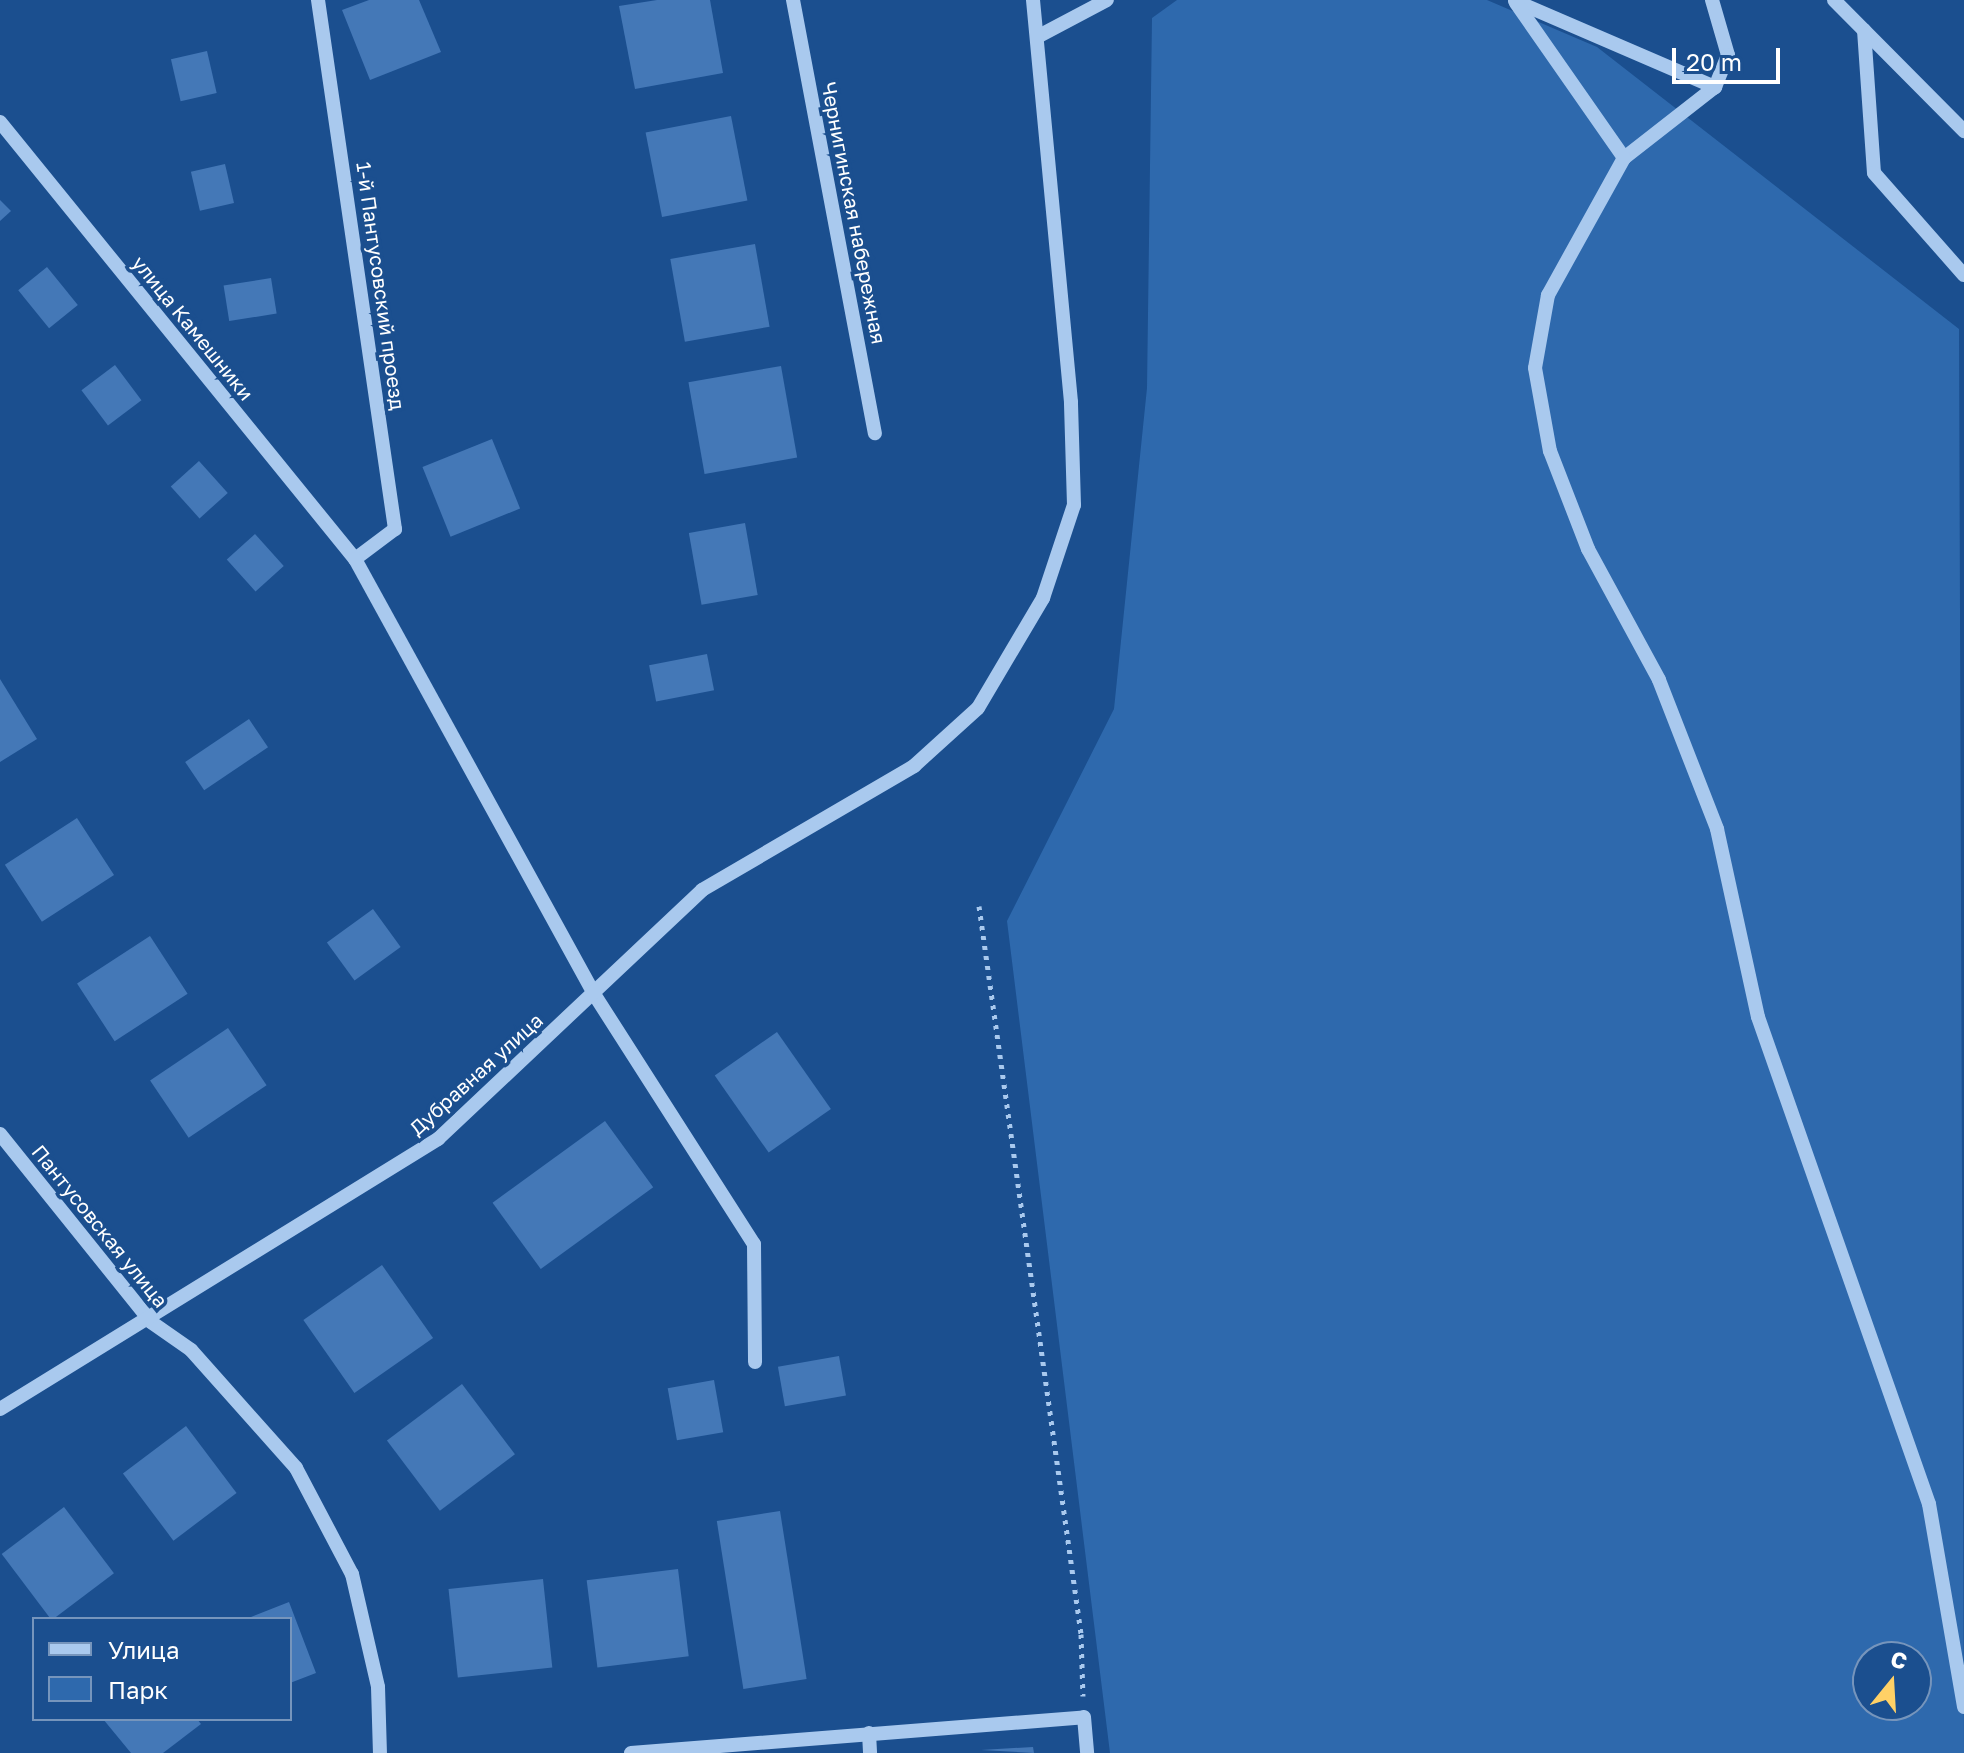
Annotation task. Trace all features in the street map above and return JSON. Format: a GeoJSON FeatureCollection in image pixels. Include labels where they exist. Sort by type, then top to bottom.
{"type":"FeatureCollection","features":[{"type":"Feature","properties":{"kind":"street","name":"1-й Пантусовский проезд"},"geometry":{"type":"LineString","coordinates":[[318,0],[395,529],[355,559]]}},
{"type":"Feature","properties":{"kind":"street","name":"Чернигинская набережная"},"geometry":{"type":"LineString","coordinates":[[793,0],[875,433]]}},
{"type":"Feature","properties":{"kind":"street","name":"Дубравная улица"},"geometry":{"type":"LineString","coordinates":[[0,1409],[151,1322],[438,1139],[702,890],[914,766],[978,708],[1043,598],[1074,505],[1071,402],[1033,0]]}},
{"type":"Feature","properties":{"kind":"street"},"geometry":{"type":"LineString","coordinates":[[1037,37],[1107,0]]}},
{"type":"Feature","properties":{"kind":"street"},"geometry":{"type":"LineString","coordinates":[[1712,0],[1728,55],[1715,87],[1624,158],[1548,295],[1535,368],[1550,451],[1588,549],[1659,680],[1717,829],[1758,1017],[1929,1504],[1964,1707]]}},
{"type":"Feature","properties":{"kind":"street"},"geometry":{"type":"LineString","coordinates":[[1834,0],[1964,131]]}},
{"type":"Feature","properties":{"kind":"street"},"geometry":{"type":"LineString","coordinates":[[1514,1],[1715,87]]}},
{"type":"Feature","properties":{"kind":"street"},"geometry":{"type":"LineString","coordinates":[[1514,1],[1624,158]]}},
{"type":"Feature","properties":{"kind":"street"},"geometry":{"type":"LineString","coordinates":[[1864,30],[1874,173],[1964,275]]}},
{"type":"Feature","properties":{"kind":"street","name":"улица Камешники"},"geometry":{"type":"LineString","coordinates":[[0,122],[355,559],[594,994],[754,1244],[755,1362]]}},
{"type":"Feature","properties":{"kind":"street","name":"Пантусовская улица"},"geometry":{"type":"LineString","coordinates":[[0,1134],[151,1322],[191,1350],[303,1481],[352,1574],[378,1687],[380,1753]]}},
{"type":"Feature","properties":{"kind":"street"},"geometry":{"type":"LineString","coordinates":[[631,1753],[1084,1717],[1087,1753]]}},
{"type":"Feature","properties":{"kind":"street"},"geometry":{"type":"LineString","coordinates":[[869,1733],[870,1753]]}},
{"type":"Feature","properties":{"kind":"path"},"geometry":{"type":"LineString","coordinates":[[979,906],[1081,1634],[1084,1717]]}},
{"type":"Feature","properties":{"kind":"green space"},"geometry":{"type":"Polygon","coordinates":[[[1177,0],[1487,0],[1597,47],[1959,329],[1964,1753],[1110,1753],[1007,921],[1114,709],[1147,388],[1152,18],[1177,0]]]}},
{"type":"Feature","properties":{"kind":"building"},"geometry":{"type":"Polygon","coordinates":[[[369,0],[419,0],[441,52],[370,80],[342,10],[369,0]]]}},
{"type":"Feature","properties":{"kind":"building"},"geometry":{"type":"Polygon","coordinates":[[[657,0],[710,0],[723,73],[635,89],[619,6],[657,0]]]}},
{"type":"Feature","properties":{"kind":"building"},"geometry":{"type":"Polygon","coordinates":[[[207,51],[217,93],[181,101],[171,59],[207,51]]]}},
{"type":"Feature","properties":{"kind":"building"},"geometry":{"type":"Polygon","coordinates":[[[731,116],[747,200],[662,217],[646,133],[731,116]]]}},
{"type":"Feature","properties":{"kind":"building"},"geometry":{"type":"Polygon","coordinates":[[[225,164],[234,203],[200,211],[191,172],[225,164]]]}},
{"type":"Feature","properties":{"kind":"building"},"geometry":{"type":"Polygon","coordinates":[[[0,200],[11,211],[0,221],[0,200]]]}},
{"type":"Feature","properties":{"kind":"building"},"geometry":{"type":"Polygon","coordinates":[[[755,244],[770,327],[685,342],[670,259],[755,244]]]}},
{"type":"Feature","properties":{"kind":"building"},"geometry":{"type":"Polygon","coordinates":[[[47,267],[78,305],[49,328],[18,290],[47,267]]]}},
{"type":"Feature","properties":{"kind":"building"},"geometry":{"type":"Polygon","coordinates":[[[271,278],[277,314],[229,321],[224,286],[271,278]]]}},
{"type":"Feature","properties":{"kind":"building"},"geometry":{"type":"Polygon","coordinates":[[[115,365],[141,400],[108,425],[81,390],[115,365]]]}},
{"type":"Feature","properties":{"kind":"building"},"geometry":{"type":"Polygon","coordinates":[[[781,366],[797,458],[705,474],[688,382],[781,366]]]}},
{"type":"Feature","properties":{"kind":"building"},"geometry":{"type":"Polygon","coordinates":[[[492,439],[520,509],[451,537],[422,467],[492,439]]]}},
{"type":"Feature","properties":{"kind":"building"},"geometry":{"type":"Polygon","coordinates":[[[199,461],[228,493],[200,518],[171,486],[199,461]]]}},
{"type":"Feature","properties":{"kind":"building"},"geometry":{"type":"Polygon","coordinates":[[[745,523],[758,595],[702,605],[689,533],[745,523]]]}},
{"type":"Feature","properties":{"kind":"building"},"geometry":{"type":"Polygon","coordinates":[[[255,534],[284,566],[256,591],[227,559],[255,534]]]}},
{"type":"Feature","properties":{"kind":"building"},"geometry":{"type":"Polygon","coordinates":[[[707,654],[714,690],[656,702],[649,665],[707,654]]]}},
{"type":"Feature","properties":{"kind":"building"},"geometry":{"type":"Polygon","coordinates":[[[0,679],[37,739],[0,762],[0,679]]]}},
{"type":"Feature","properties":{"kind":"building"},"geometry":{"type":"Polygon","coordinates":[[[249,719],[268,747],[204,790],[185,762],[249,719]]]}},
{"type":"Feature","properties":{"kind":"building"},"geometry":{"type":"Polygon","coordinates":[[[77,818],[114,875],[42,922],[5,865],[77,818]]]}},
{"type":"Feature","properties":{"kind":"building"},"geometry":{"type":"Polygon","coordinates":[[[373,909],[401,947],[355,981],[327,943],[373,909]]]}},
{"type":"Feature","properties":{"kind":"building"},"geometry":{"type":"Polygon","coordinates":[[[150,936],[188,994],[115,1041],[77,983],[150,936]]]}},
{"type":"Feature","properties":{"kind":"building"},"geometry":{"type":"Polygon","coordinates":[[[228,1028],[267,1085],[189,1138],[150,1081],[228,1028]]]}},
{"type":"Feature","properties":{"kind":"building"},"geometry":{"type":"Polygon","coordinates":[[[777,1032],[831,1109],[769,1153],[715,1076],[777,1032]]]}},
{"type":"Feature","properties":{"kind":"building"},"geometry":{"type":"Polygon","coordinates":[[[605,1121],[653,1187],[541,1269],[493,1203],[605,1121]]]}},
{"type":"Feature","properties":{"kind":"building"},"geometry":{"type":"Polygon","coordinates":[[[382,1265],[433,1338],[354,1393],[303,1320],[382,1265]]]}},
{"type":"Feature","properties":{"kind":"building"},"geometry":{"type":"Polygon","coordinates":[[[839,1356],[846,1395],[785,1406],[778,1367],[839,1356]]]}},
{"type":"Feature","properties":{"kind":"building"},"geometry":{"type":"Polygon","coordinates":[[[714,1380],[723,1432],[677,1440],[668,1388],[714,1380]]]}},
{"type":"Feature","properties":{"kind":"building"},"geometry":{"type":"Polygon","coordinates":[[[462,1384],[515,1454],[440,1511],[387,1441],[462,1384]]]}},
{"type":"Feature","properties":{"kind":"building"},"geometry":{"type":"Polygon","coordinates":[[[186,1426],[237,1493],[173,1541],[123,1474],[186,1426]]]}},
{"type":"Feature","properties":{"kind":"building"},"geometry":{"type":"Polygon","coordinates":[[[64,1507],[114,1573],[56,1617],[49,1617],[2,1554],[64,1507]]]}},
{"type":"Feature","properties":{"kind":"building"},"geometry":{"type":"Polygon","coordinates":[[[780,1511],[807,1679],[743,1689],[717,1521],[780,1511]]]}},
{"type":"Feature","properties":{"kind":"building"},"geometry":{"type":"Polygon","coordinates":[[[678,1569],[689,1656],[597,1668],[587,1580],[678,1569]]]}},
{"type":"Feature","properties":{"kind":"building"},"geometry":{"type":"Polygon","coordinates":[[[543,1579],[552,1668],[458,1677],[449,1589],[543,1579]]]}},
{"type":"Feature","properties":{"kind":"building"},"geometry":{"type":"Polygon","coordinates":[[[289,1602],[316,1673],[292,1682],[292,1617],[251,1617],[289,1602]]]}},
{"type":"Feature","properties":{"kind":"building"},"geometry":{"type":"Polygon","coordinates":[[[105,1721],[199,1721],[201,1724],[163,1753],[131,1753],[105,1721]]]}},
{"type":"Feature","properties":{"kind":"building"},"geometry":{"type":"Polygon","coordinates":[[[1033,1747],[1034,1753],[981,1750],[1033,1747]]]}}]}
